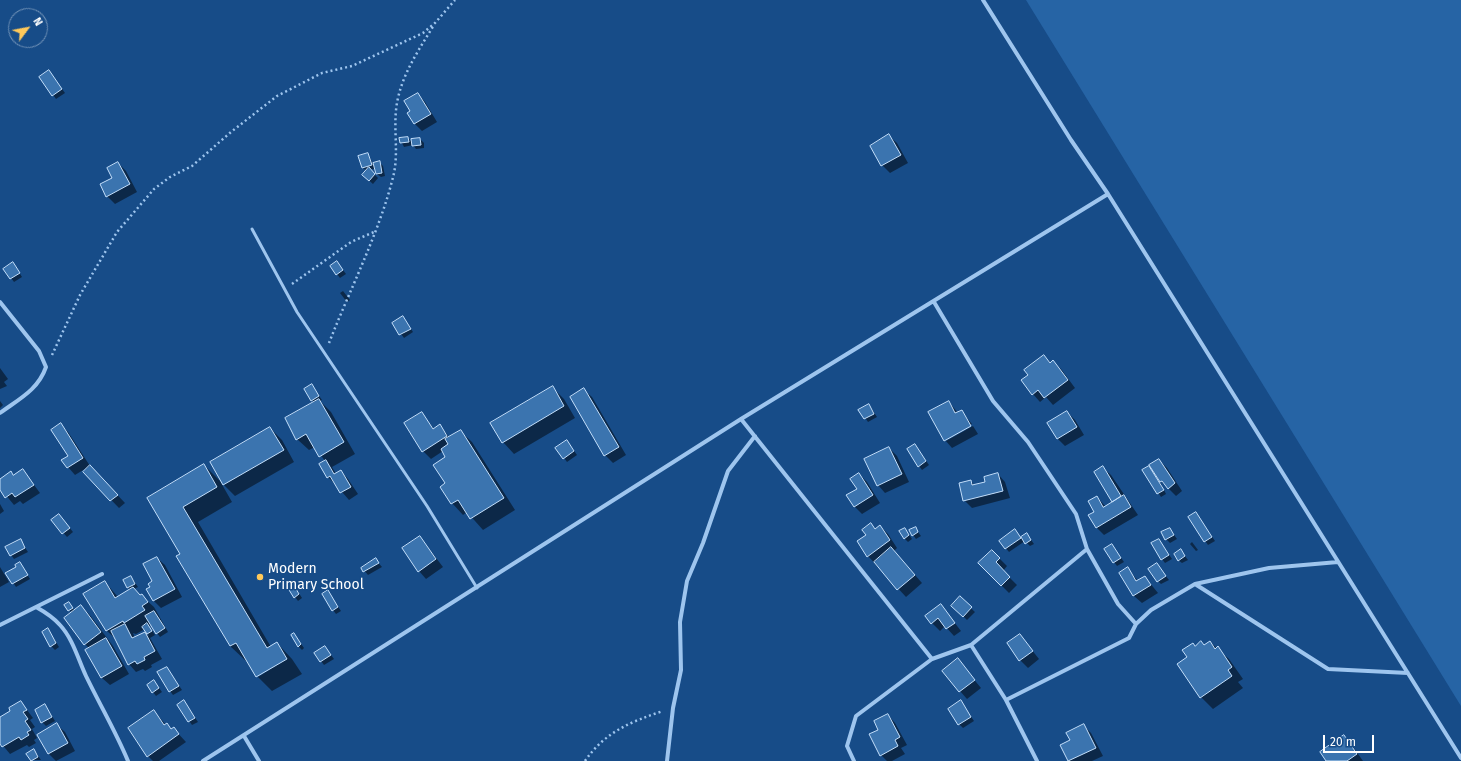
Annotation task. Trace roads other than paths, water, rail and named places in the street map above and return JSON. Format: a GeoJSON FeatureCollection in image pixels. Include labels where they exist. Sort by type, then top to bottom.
{"type":"FeatureCollection","features":[{"type":"Feature","properties":{"kind":"street"},"geometry":{"type":"LineString","coordinates":[[982,0],[1071,140],[1108,194],[1461,758]]}},
{"type":"Feature","properties":{"kind":"street"},"geometry":{"type":"LineString","coordinates":[[203,761],[741,419],[1108,194]]}},
{"type":"Feature","properties":{"kind":"street"},"geometry":{"type":"LineString","coordinates":[[0,302],[39,352],[46,367],[42,379],[32,390],[0,413]]}},
{"type":"Feature","properties":{"kind":"street"},"geometry":{"type":"LineString","coordinates":[[934,302],[993,401],[1028,442],[1076,514],[1087,549],[1118,604],[1136,624]]}},
{"type":"Feature","properties":{"kind":"street"},"geometry":{"type":"LineString","coordinates":[[741,419],[932,659]]}},
{"type":"Feature","properties":{"kind":"street"},"geometry":{"type":"LineString","coordinates":[[667,761],[673,708],[681,670],[680,622],[686,581],[703,543],[728,471],[755,436]]}},
{"type":"Feature","properties":{"kind":"street"},"geometry":{"type":"LineString","coordinates":[[854,761],[847,746],[856,716],[932,659],[971,645],[1087,549]]}},
{"type":"Feature","properties":{"kind":"street"},"geometry":{"type":"LineString","coordinates":[[1006,700],[1129,638],[1136,624],[1152,610],[1194,584],[1269,568],[1338,562]]}},
{"type":"Feature","properties":{"kind":"street"},"geometry":{"type":"LineString","coordinates":[[0,625],[102,574]]}},
{"type":"Feature","properties":{"kind":"street"},"geometry":{"type":"LineString","coordinates":[[1194,584],[1328,669],[1408,673]]}},
{"type":"Feature","properties":{"kind":"street"},"geometry":{"type":"LineString","coordinates":[[36,607],[48,614],[61,625],[70,639],[98,700],[118,735],[128,761]]}},
{"type":"Feature","properties":{"kind":"street"},"geometry":{"type":"LineString","coordinates":[[971,645],[1006,700],[1037,761]]}},
{"type":"Feature","properties":{"kind":"street"},"geometry":{"type":"LineString","coordinates":[[244,736],[259,761]]}},
{"type":"Feature","properties":{"kind":"lane"},"geometry":{"type":"LineString","coordinates":[[252,229],[284,290],[427,506],[477,588]]}},
{"type":"Feature","properties":{"kind":"place","name":"Modern Primary School"},"geometry":{"type":"Point","coordinates":[260,577]}}]}
